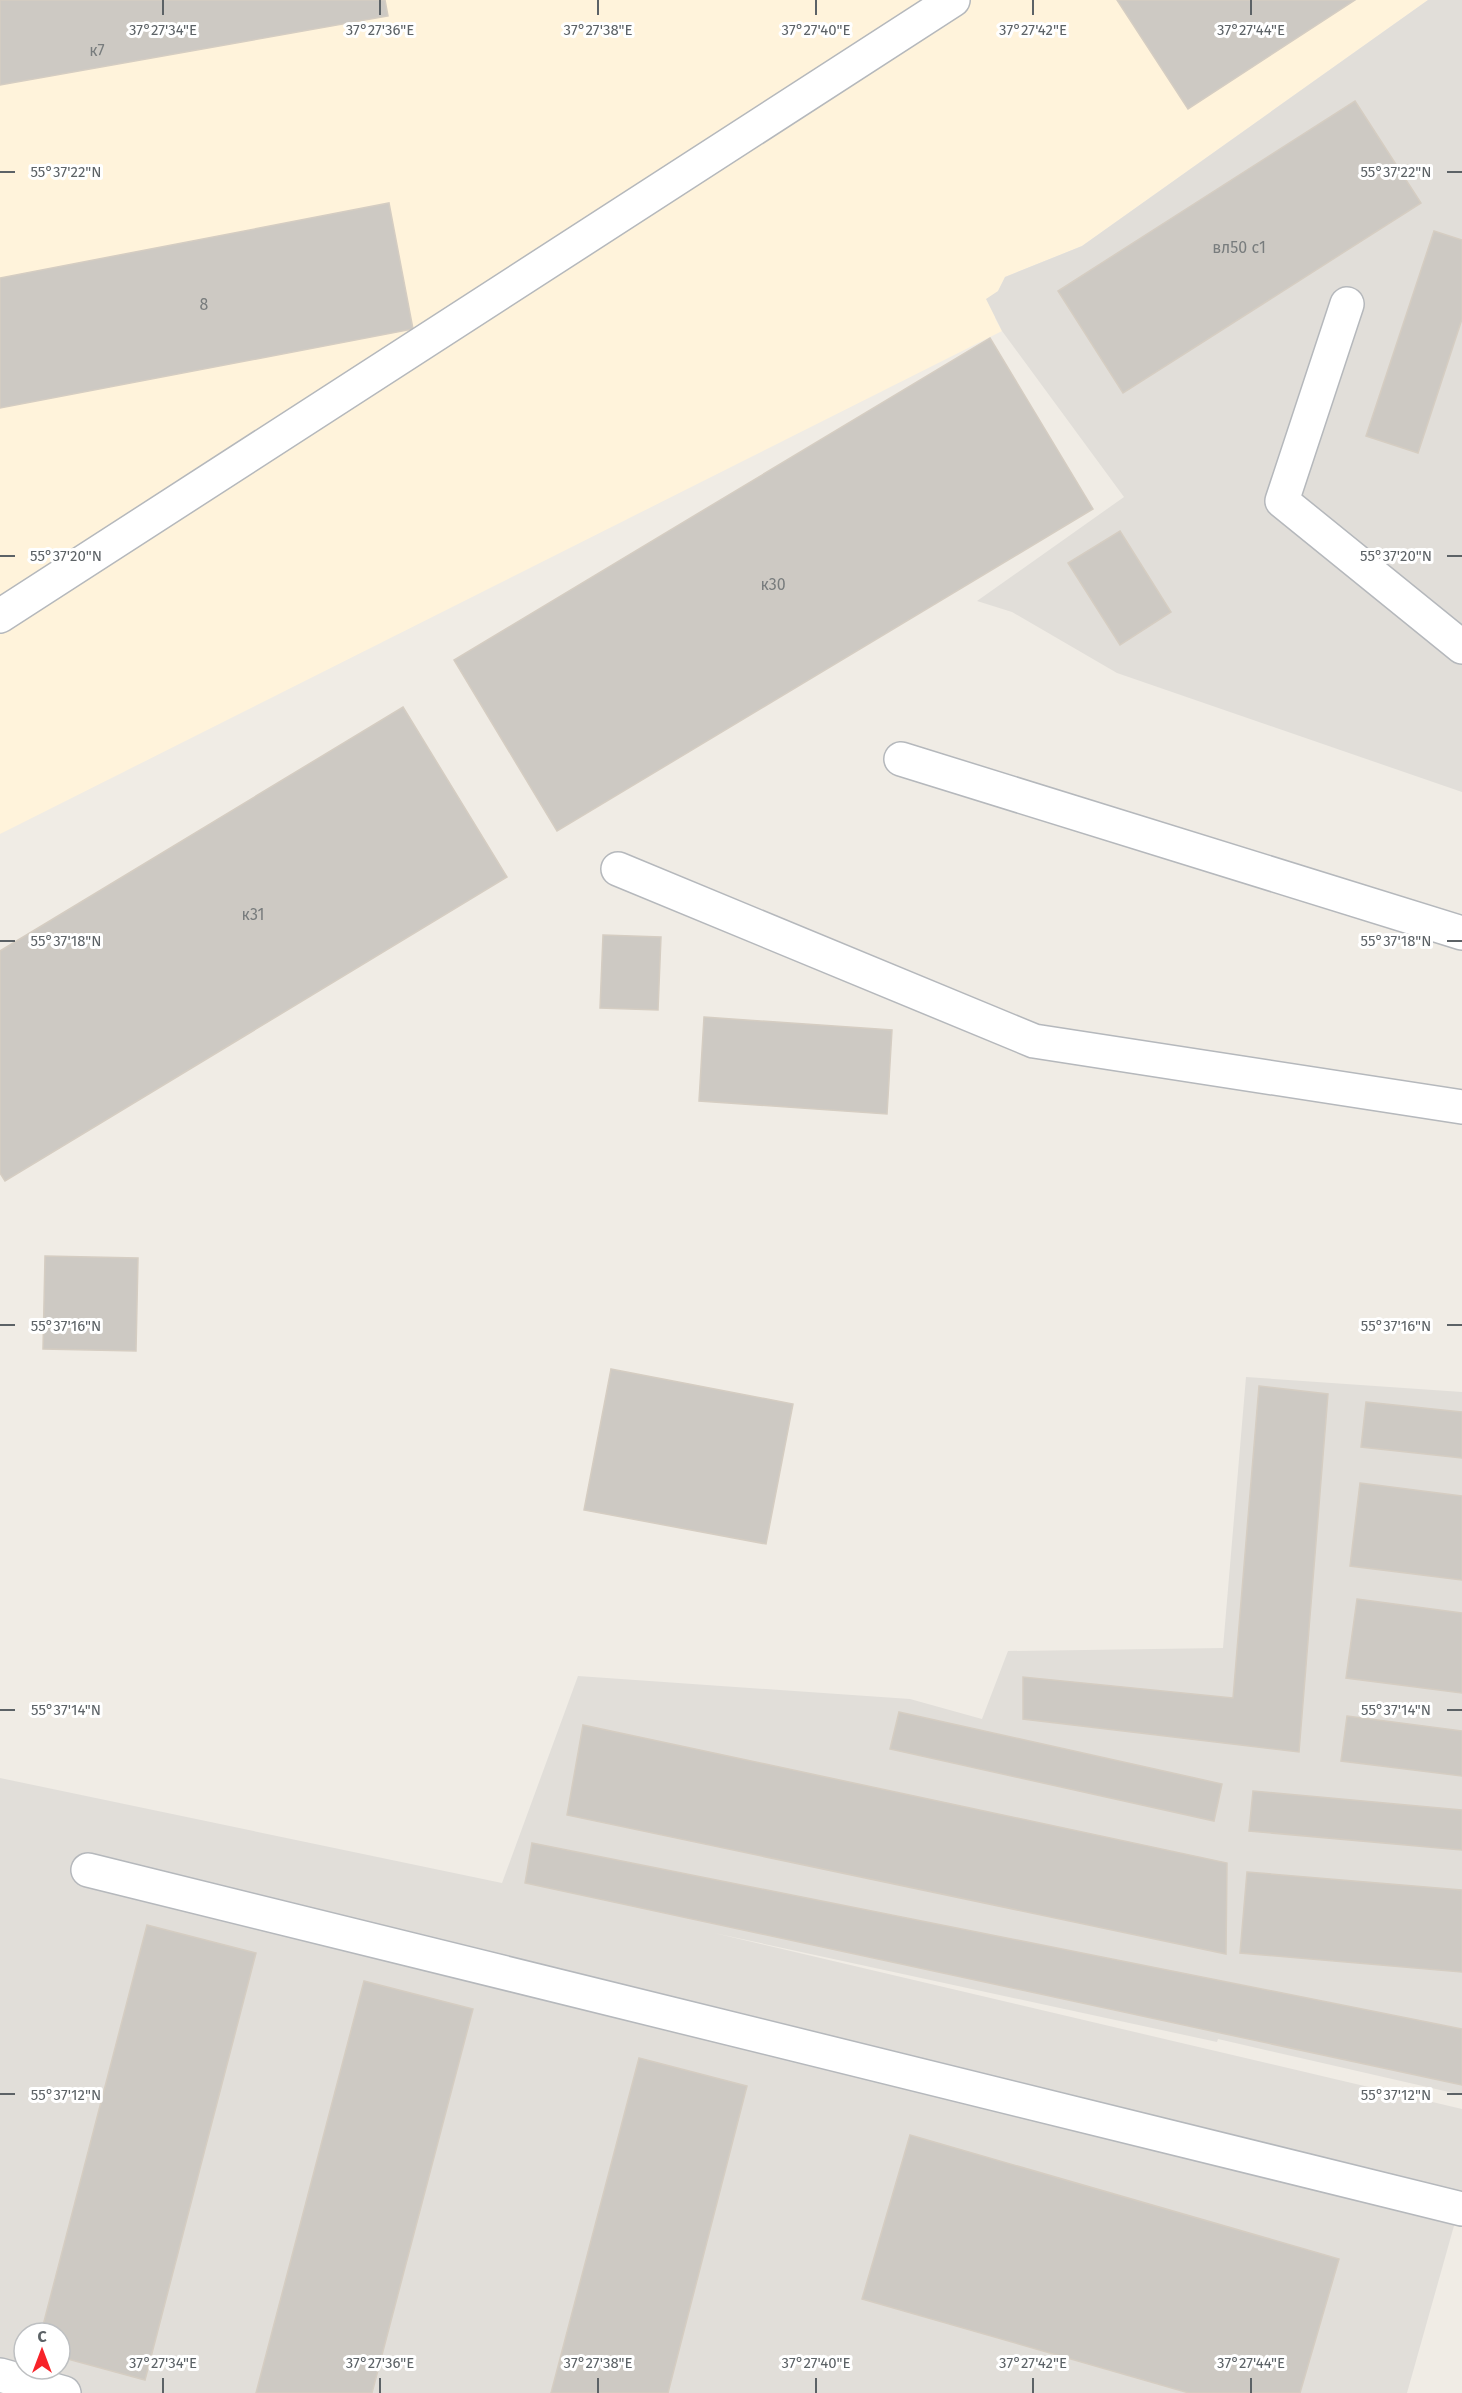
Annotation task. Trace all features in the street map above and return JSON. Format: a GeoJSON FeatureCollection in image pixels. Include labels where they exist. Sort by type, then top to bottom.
{"type":"FeatureCollection","features":[{"type":"Feature","properties":{"kind":"lane"},"geometry":{"type":"LineString","coordinates":[[0,616],[954,0]]}},
{"type":"Feature","properties":{"kind":"lane"},"geometry":{"type":"LineString","coordinates":[[1347,304],[1282,501],[1462,646]]}},
{"type":"Feature","properties":{"kind":"lane"},"geometry":{"type":"LineString","coordinates":[[901,759],[1462,933]]}},
{"type":"Feature","properties":{"kind":"lane"},"geometry":{"type":"LineString","coordinates":[[618,869],[1034,1041],[1462,1107]]}},
{"type":"Feature","properties":{"kind":"lane"},"geometry":{"type":"LineString","coordinates":[[88,1870],[1462,2209]]}},
{"type":"Feature","properties":{"kind":"lane"},"geometry":{"type":"LineString","coordinates":[[0,2375],[64,2393]]}},
{"type":"Feature","properties":{"kind":"shaded area"},"geometry":{"type":"Polygon","coordinates":[[[0,0],[1428,0],[1082,246],[1005,277],[998,291],[995,318],[1002,331],[0,834],[0,0]]]}},
{"type":"Feature","properties":{"kind":"shaded area"},"geometry":{"type":"Polygon","coordinates":[[[1428,0],[1462,0],[1462,792],[1117,673],[1012,612],[977,601],[1124,497],[1002,331],[986,299],[998,291],[1005,277],[1082,246],[1428,0]]]}},
{"type":"Feature","properties":{"kind":"shaded area"},"geometry":{"type":"Polygon","coordinates":[[[1246,1377],[1462,1392],[1462,2095],[1218,2039],[1217,2042],[714,1933],[1462,2109],[1462,2203],[1407,2393],[0,2393],[0,1778],[502,1883],[578,1676],[910,1699],[982,1719],[1008,1651],[1223,1648],[1246,1377]]]}},
{"type":"Feature","properties":{"kind":"building"},"geometry":{"type":"Polygon","coordinates":[[[0,0],[385,0],[388,16],[0,85],[0,0]]]}},
{"type":"Feature","properties":{"kind":"building"},"geometry":{"type":"Polygon","coordinates":[[[1117,0],[1355,0],[1188,109],[1117,0]]]}},
{"type":"Feature","properties":{"kind":"building"},"geometry":{"type":"Polygon","coordinates":[[[1355,101],[1421,203],[1123,393],[1058,291],[1355,101]]]}},
{"type":"Feature","properties":{"kind":"building"},"geometry":{"type":"Polygon","coordinates":[[[389,203],[413,329],[0,408],[0,278],[389,203]]]}},
{"type":"Feature","properties":{"kind":"building"},"geometry":{"type":"Polygon","coordinates":[[[1434,231],[1462,240],[1462,319],[1418,453],[1366,436],[1434,231]]]}},
{"type":"Feature","properties":{"kind":"building"},"geometry":{"type":"Polygon","coordinates":[[[990,338],[1093,509],[557,831],[454,660],[990,338]]]}},
{"type":"Feature","properties":{"kind":"building"},"geometry":{"type":"Polygon","coordinates":[[[1120,531],[1171,612],[1120,645],[1068,563],[1120,531]]]}},
{"type":"Feature","properties":{"kind":"building"},"geometry":{"type":"Polygon","coordinates":[[[403,707],[507,877],[5,1181],[0,1173],[0,951],[403,707]]]}},
{"type":"Feature","properties":{"kind":"building"},"geometry":{"type":"Polygon","coordinates":[[[603,935],[661,937],[658,1010],[600,1008],[603,935]]]}},
{"type":"Feature","properties":{"kind":"building"},"geometry":{"type":"Polygon","coordinates":[[[704,1017],[892,1030],[887,1114],[699,1101],[704,1017]]]}},
{"type":"Feature","properties":{"kind":"building"},"geometry":{"type":"Polygon","coordinates":[[[45,1256],[138,1258],[136,1351],[43,1349],[45,1256]]]}},
{"type":"Feature","properties":{"kind":"building"},"geometry":{"type":"Polygon","coordinates":[[[611,1369],[793,1404],[766,1544],[584,1510],[611,1369]]]}},
{"type":"Feature","properties":{"kind":"building"},"geometry":{"type":"Polygon","coordinates":[[[1259,1386],[1328,1394],[1299,1752],[1023,1719],[1023,1677],[1233,1698],[1259,1386]]]}},
{"type":"Feature","properties":{"kind":"building"},"geometry":{"type":"Polygon","coordinates":[[[1366,1402],[1462,1412],[1462,1458],[1361,1447],[1366,1402]]]}},
{"type":"Feature","properties":{"kind":"building"},"geometry":{"type":"Polygon","coordinates":[[[1360,1483],[1462,1496],[1462,1580],[1350,1566],[1360,1483]]]}},
{"type":"Feature","properties":{"kind":"building"},"geometry":{"type":"Polygon","coordinates":[[[1357,1599],[1462,1613],[1462,1693],[1346,1678],[1357,1599]]]}},
{"type":"Feature","properties":{"kind":"building"},"geometry":{"type":"Polygon","coordinates":[[[899,1712],[1222,1784],[1214,1821],[890,1749],[899,1712]]]}},
{"type":"Feature","properties":{"kind":"building"},"geometry":{"type":"Polygon","coordinates":[[[1347,1716],[1462,1731],[1462,1776],[1341,1761],[1347,1716]]]}},
{"type":"Feature","properties":{"kind":"building"},"geometry":{"type":"Polygon","coordinates":[[[583,1725],[1227,1863],[1226,1954],[567,1815],[583,1725]]]}},
{"type":"Feature","properties":{"kind":"building"},"geometry":{"type":"Polygon","coordinates":[[[1253,1791],[1462,1810],[1462,1850],[1249,1831],[1253,1791]]]}},
{"type":"Feature","properties":{"kind":"building"},"geometry":{"type":"Polygon","coordinates":[[[532,1843],[1462,2029],[1462,2085],[525,1883],[532,1843]]]}},
{"type":"Feature","properties":{"kind":"building"},"geometry":{"type":"Polygon","coordinates":[[[1247,1872],[1462,1890],[1462,1972],[1240,1953],[1247,1872]]]}},
{"type":"Feature","properties":{"kind":"building"},"geometry":{"type":"Polygon","coordinates":[[[147,1925],[256,1953],[145,2380],[72,2360],[72,2321],[44,2321],[147,1925]]]}},
{"type":"Feature","properties":{"kind":"building"},"geometry":{"type":"Polygon","coordinates":[[[364,1981],[473,2009],[372,2393],[256,2393],[364,1981]]]}},
{"type":"Feature","properties":{"kind":"building"},"geometry":{"type":"Polygon","coordinates":[[[639,2058],[747,2086],[668,2393],[551,2393],[639,2058]]]}},
{"type":"Feature","properties":{"kind":"building"},"geometry":{"type":"Polygon","coordinates":[[[910,2135],[1339,2259],[1300,2393],[1189,2393],[862,2299],[910,2135]]]}}]}
